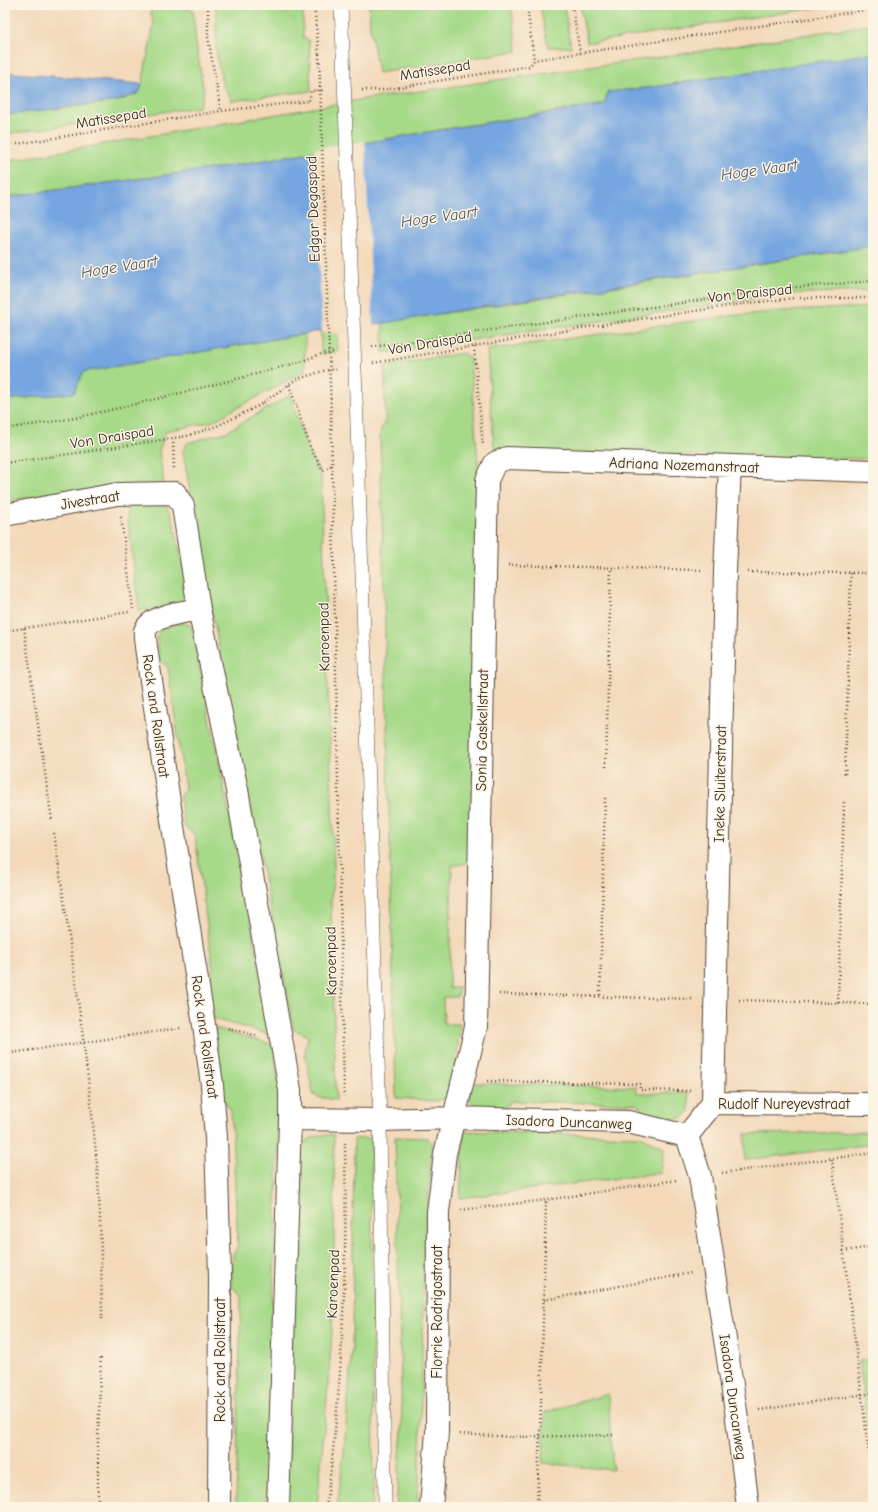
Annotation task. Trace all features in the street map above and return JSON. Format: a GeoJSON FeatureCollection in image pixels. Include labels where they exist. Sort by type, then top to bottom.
{"type":"FeatureCollection","features":[{"type":"Feature","properties":{"kind":"street","name":"Adriana Nozemanstraat"},"geometry":{"type":"LineString","coordinates":[[495,463],[507,458],[873,471]]}},
{"type":"Feature","properties":{"kind":"street","name":"Sonia Gaskellstraat"},"geometry":{"type":"LineString","coordinates":[[455,1118],[476,1027],[487,480],[495,463]]}},
{"type":"Feature","properties":{"kind":"street","name":"Ineke Sluiterstraat"},"geometry":{"type":"LineString","coordinates":[[713,1097],[725,571],[730,466]]}},
{"type":"Feature","properties":{"kind":"street","name":"Jivestraat"},"geometry":{"type":"LineString","coordinates":[[5,515],[117,494],[175,493]]}},
{"type":"Feature","properties":{"kind":"street"},"geometry":{"type":"LineString","coordinates":[[175,493],[183,506],[200,609],[237,790],[290,1090],[278,1507]]}},
{"type":"Feature","properties":{"kind":"street","name":"Rock and Rollstraat"},"geometry":{"type":"LineString","coordinates":[[200,609],[172,614],[154,620],[145,631],[168,801],[204,1025],[212,1085],[216,1138],[220,1278],[219,1507]]}},
{"type":"Feature","properties":{"kind":"street","name":"Rudolf Nureyevstraat"},"geometry":{"type":"LineString","coordinates":[[687,1136],[713,1097],[873,1104]]}},
{"type":"Feature","properties":{"kind":"street","name":"Isadora Duncanweg"},"geometry":{"type":"LineString","coordinates":[[290,1119],[380,1120],[455,1118],[628,1122],[687,1136],[700,1176],[736,1411],[748,1507]]}},
{"type":"Feature","properties":{"kind":"street","name":"Florrie Rodrigostraat"},"geometry":{"type":"LineString","coordinates":[[431,1507],[437,1432],[438,1212],[445,1154],[455,1118]]}},
{"type":"Feature","properties":{"kind":"lane"},"geometry":{"type":"LineString","coordinates":[[341,5],[357,423],[380,1120],[385,1507]]}},
{"type":"Feature","properties":{"kind":"path"},"geometry":{"type":"LineString","coordinates":[[208,5],[208,38],[221,111]]}},
{"type":"Feature","properties":{"kind":"path","name":"Edgar Degaspad"},"geometry":{"type":"LineString","coordinates":[[314,5],[319,54],[331,413]]}},
{"type":"Feature","properties":{"kind":"path"},"geometry":{"type":"LineString","coordinates":[[527,5],[534,60]]}},
{"type":"Feature","properties":{"kind":"path"},"geometry":{"type":"LineString","coordinates":[[572,5],[580,53]]}},
{"type":"Feature","properties":{"kind":"path","name":"Matissepad"},"geometry":{"type":"LineString","coordinates":[[358,90],[382,90],[530,66],[534,60],[656,40],[873,9]]}},
{"type":"Feature","properties":{"kind":"path","name":"Matissepad"},"geometry":{"type":"LineString","coordinates":[[5,146],[221,111],[309,101],[310,90],[326,90]]}},
{"type":"Feature","properties":{"kind":"path","name":"Von Draispad"},"geometry":{"type":"LineString","coordinates":[[367,348],[786,288],[873,281]]}},
{"type":"Feature","properties":{"kind":"path","name":"Von Draispad"},"geometry":{"type":"LineString","coordinates":[[369,364],[606,324],[749,303],[796,298],[873,298]]}},
{"type":"Feature","properties":{"kind":"path"},"geometry":{"type":"LineString","coordinates":[[474,347],[483,445],[495,463]]}},
{"type":"Feature","properties":{"kind":"path","name":"Von Draispad"},"geometry":{"type":"LineString","coordinates":[[5,429],[75,418],[116,409],[233,380],[300,362],[321,354],[336,352]]}},
{"type":"Feature","properties":{"kind":"path","name":"Von Draispad"},"geometry":{"type":"LineString","coordinates":[[5,463],[187,436],[217,426],[258,406],[295,380],[323,371],[339,368]]}},
{"type":"Feature","properties":{"kind":"path"},"geometry":{"type":"LineString","coordinates":[[289,385],[311,449],[323,470],[331,466]]}},
{"type":"Feature","properties":{"kind":"path","name":"Karoenpad"},"geometry":{"type":"LineString","coordinates":[[326,1507],[331,1473],[341,1372],[345,1276],[345,1120],[331,413]]}},
{"type":"Feature","properties":{"kind":"path"},"geometry":{"type":"LineString","coordinates":[[173,439],[175,493]]}},
{"type":"Feature","properties":{"kind":"path"},"geometry":{"type":"LineString","coordinates":[[5,631],[134,611],[117,494]]}},
{"type":"Feature","properties":{"kind":"path"},"geometry":{"type":"LineString","coordinates":[[485,564],[725,571],[873,573]]}},
{"type":"Feature","properties":{"kind":"path"},"geometry":{"type":"LineString","coordinates":[[606,767],[611,567]]}},
{"type":"Feature","properties":{"kind":"path"},"geometry":{"type":"LineString","coordinates":[[845,774],[851,573]]}},
{"type":"Feature","properties":{"kind":"path"},"geometry":{"type":"LineString","coordinates":[[24,628],[52,821]]}},
{"type":"Feature","properties":{"kind":"path"},"geometry":{"type":"LineString","coordinates":[[600,996],[606,798]]}},
{"type":"Feature","properties":{"kind":"path"},"geometry":{"type":"LineString","coordinates":[[838,1004],[844,802]]}},
{"type":"Feature","properties":{"kind":"path"},"geometry":{"type":"LineString","coordinates":[[54,833],[84,1042],[95,1146],[101,1244],[102,1319]]}},
{"type":"Feature","properties":{"kind":"path"},"geometry":{"type":"LineString","coordinates":[[477,993],[873,1004]]}},
{"type":"Feature","properties":{"kind":"path","name":"Rock and Rollstraat"},"geometry":{"type":"LineString","coordinates":[[222,1026],[263,1038]]}},
{"type":"Feature","properties":{"kind":"path"},"geometry":{"type":"LineString","coordinates":[[5,1054],[188,1027]]}},
{"type":"Feature","properties":{"kind":"path"},"geometry":{"type":"LineString","coordinates":[[463,1081],[640,1084],[640,1090],[713,1097]]}},
{"type":"Feature","properties":{"kind":"path"},"geometry":{"type":"LineString","coordinates":[[438,1212],[546,1200],[700,1176],[873,1153]]}},
{"type":"Feature","properties":{"kind":"path"},"geometry":{"type":"LineString","coordinates":[[832,1158],[873,1486]]}},
{"type":"Feature","properties":{"kind":"path"},"geometry":{"type":"LineString","coordinates":[[537,1507],[546,1200]]}},
{"type":"Feature","properties":{"kind":"path"},"geometry":{"type":"LineString","coordinates":[[843,1251],[873,1247]]}},
{"type":"Feature","properties":{"kind":"path"},"geometry":{"type":"LineString","coordinates":[[544,1300],[714,1269]]}},
{"type":"Feature","properties":{"kind":"path"},"geometry":{"type":"LineString","coordinates":[[98,1507],[98,1439],[101,1355]]}},
{"type":"Feature","properties":{"kind":"path"},"geometry":{"type":"LineString","coordinates":[[736,1411],[761,1410],[873,1393]]}},
{"type":"Feature","properties":{"kind":"path"},"geometry":{"type":"LineString","coordinates":[[437,1432],[512,1437],[615,1435]]}},
{"type":"Feature","properties":{"kind":"green space"},"geometry":{"type":"Polygon","coordinates":[[[151,5],[166,5],[193,10],[196,43],[204,92],[199,107],[5,134],[5,115],[118,101],[139,93],[154,24],[151,14],[151,5]]]}},
{"type":"Feature","properties":{"kind":"green space"},"geometry":{"type":"Polygon","coordinates":[[[216,5],[303,5],[303,37],[309,41],[311,91],[232,101],[222,84],[216,49],[216,5]]]}},
{"type":"Feature","properties":{"kind":"green space"},"geometry":{"type":"Polygon","coordinates":[[[369,5],[511,5],[517,51],[378,73],[370,26],[369,5]]]}},
{"type":"Feature","properties":{"kind":"green space"},"geometry":{"type":"Polygon","coordinates":[[[540,5],[564,5],[571,47],[548,47],[540,5]]]}},
{"type":"Feature","properties":{"kind":"green space"},"geometry":{"type":"Polygon","coordinates":[[[580,5],[834,5],[587,43],[580,5]]]}},
{"type":"Feature","properties":{"kind":"green space"},"geometry":{"type":"Polygon","coordinates":[[[873,24],[873,53],[653,87],[608,92],[604,104],[439,130],[224,167],[5,197],[5,161],[365,99],[695,52],[873,24]]]}},
{"type":"Feature","properties":{"kind":"green space"},"geometry":{"type":"Polygon","coordinates":[[[873,246],[873,291],[785,294],[383,353],[383,323],[873,246]]]}},
{"type":"Feature","properties":{"kind":"green space"},"geometry":{"type":"Polygon","coordinates":[[[873,307],[873,459],[494,451],[487,350],[728,316],[783,311],[873,307]]]}},
{"type":"Feature","properties":{"kind":"green space"},"geometry":{"type":"Polygon","coordinates":[[[321,331],[337,331],[338,352],[321,354],[321,331]]]}},
{"type":"Feature","properties":{"kind":"green space"},"geometry":{"type":"Polygon","coordinates":[[[305,334],[305,371],[211,422],[166,431],[159,451],[164,485],[132,484],[5,501],[5,400],[74,393],[83,372],[305,334]]]}},
{"type":"Feature","properties":{"kind":"green space"},"geometry":{"type":"Polygon","coordinates":[[[463,353],[470,358],[479,476],[472,862],[452,866],[449,988],[459,988],[457,997],[443,997],[444,1024],[460,1024],[456,1064],[447,1098],[435,1101],[396,1098],[380,432],[385,421],[385,366],[463,353]]]}},
{"type":"Feature","properties":{"kind":"green space"},"geometry":{"type":"Polygon","coordinates":[[[290,395],[308,451],[321,475],[334,865],[331,902],[336,1100],[317,1097],[313,1094],[305,1052],[308,1037],[303,1033],[294,1030],[210,602],[183,452],[187,443],[226,432],[290,395]]]}},
{"type":"Feature","properties":{"kind":"green space"},"geometry":{"type":"Polygon","coordinates":[[[156,501],[166,505],[172,516],[189,593],[185,599],[174,606],[139,611],[126,504],[156,501]]]}},
{"type":"Feature","properties":{"kind":"green space"},"geometry":{"type":"Polygon","coordinates":[[[180,623],[190,625],[193,633],[270,1018],[272,1035],[214,1019],[207,977],[213,971],[195,835],[184,826],[180,796],[185,788],[168,667],[159,661],[157,637],[161,628],[180,623]]]}},
{"type":"Feature","properties":{"kind":"green space"},"geometry":{"type":"Polygon","coordinates":[[[215,1028],[274,1045],[279,1087],[279,1126],[266,1507],[234,1507],[236,1504],[241,1296],[231,1286],[233,1255],[238,1245],[231,1110],[222,1100],[215,1028]]]}},
{"type":"Feature","properties":{"kind":"green space"},"geometry":{"type":"Polygon","coordinates":[[[471,1083],[636,1087],[637,1093],[689,1093],[689,1112],[682,1118],[647,1116],[637,1104],[512,1101],[501,1111],[480,1110],[469,1099],[471,1083]]]}},
{"type":"Feature","properties":{"kind":"green space"},"geometry":{"type":"Polygon","coordinates":[[[464,1131],[640,1136],[664,1148],[661,1173],[460,1198],[464,1131]]]}},
{"type":"Feature","properties":{"kind":"green space"},"geometry":{"type":"Polygon","coordinates":[[[873,1132],[873,1144],[745,1160],[745,1134],[873,1132]]]}},
{"type":"Feature","properties":{"kind":"green space"},"geometry":{"type":"Polygon","coordinates":[[[321,1135],[334,1135],[334,1291],[332,1336],[318,1498],[316,1507],[286,1507],[298,1149],[309,1139],[321,1135]]]}},
{"type":"Feature","properties":{"kind":"green space"},"geometry":{"type":"Polygon","coordinates":[[[395,1137],[428,1138],[432,1143],[424,1263],[420,1460],[417,1507],[396,1507],[402,1430],[395,1137]]]}},
{"type":"Feature","properties":{"kind":"green space"},"geometry":{"type":"Polygon","coordinates":[[[371,1138],[374,1482],[372,1507],[337,1507],[344,1452],[352,1348],[354,1139],[371,1138]]]}},
{"type":"Feature","properties":{"kind":"green space"},"geometry":{"type":"Polygon","coordinates":[[[873,1358],[873,1429],[868,1429],[859,1361],[873,1358]]]}},
{"type":"Feature","properties":{"kind":"green space"},"geometry":{"type":"Polygon","coordinates":[[[608,1394],[613,1470],[543,1463],[545,1412],[608,1394]]]}},
{"type":"Feature","properties":{"kind":"water","name":"Hoge Vaart"},"geometry":{"type":"Polygon","coordinates":[[[873,53],[873,246],[497,304],[337,331],[321,331],[83,372],[74,393],[5,400],[5,197],[224,167],[439,130],[604,105],[608,92],[653,87],[873,53]]]}},
{"type":"Feature","properties":{"kind":"water"},"geometry":{"type":"Polygon","coordinates":[[[5,72],[142,84],[139,93],[118,101],[5,115],[5,72]]]}},
{"type":"Feature","properties":{"kind":"pier"},"geometry":{"type":"Polygon","coordinates":[[[365,141],[373,327],[338,333],[322,333],[314,149],[365,141]]]}}]}
